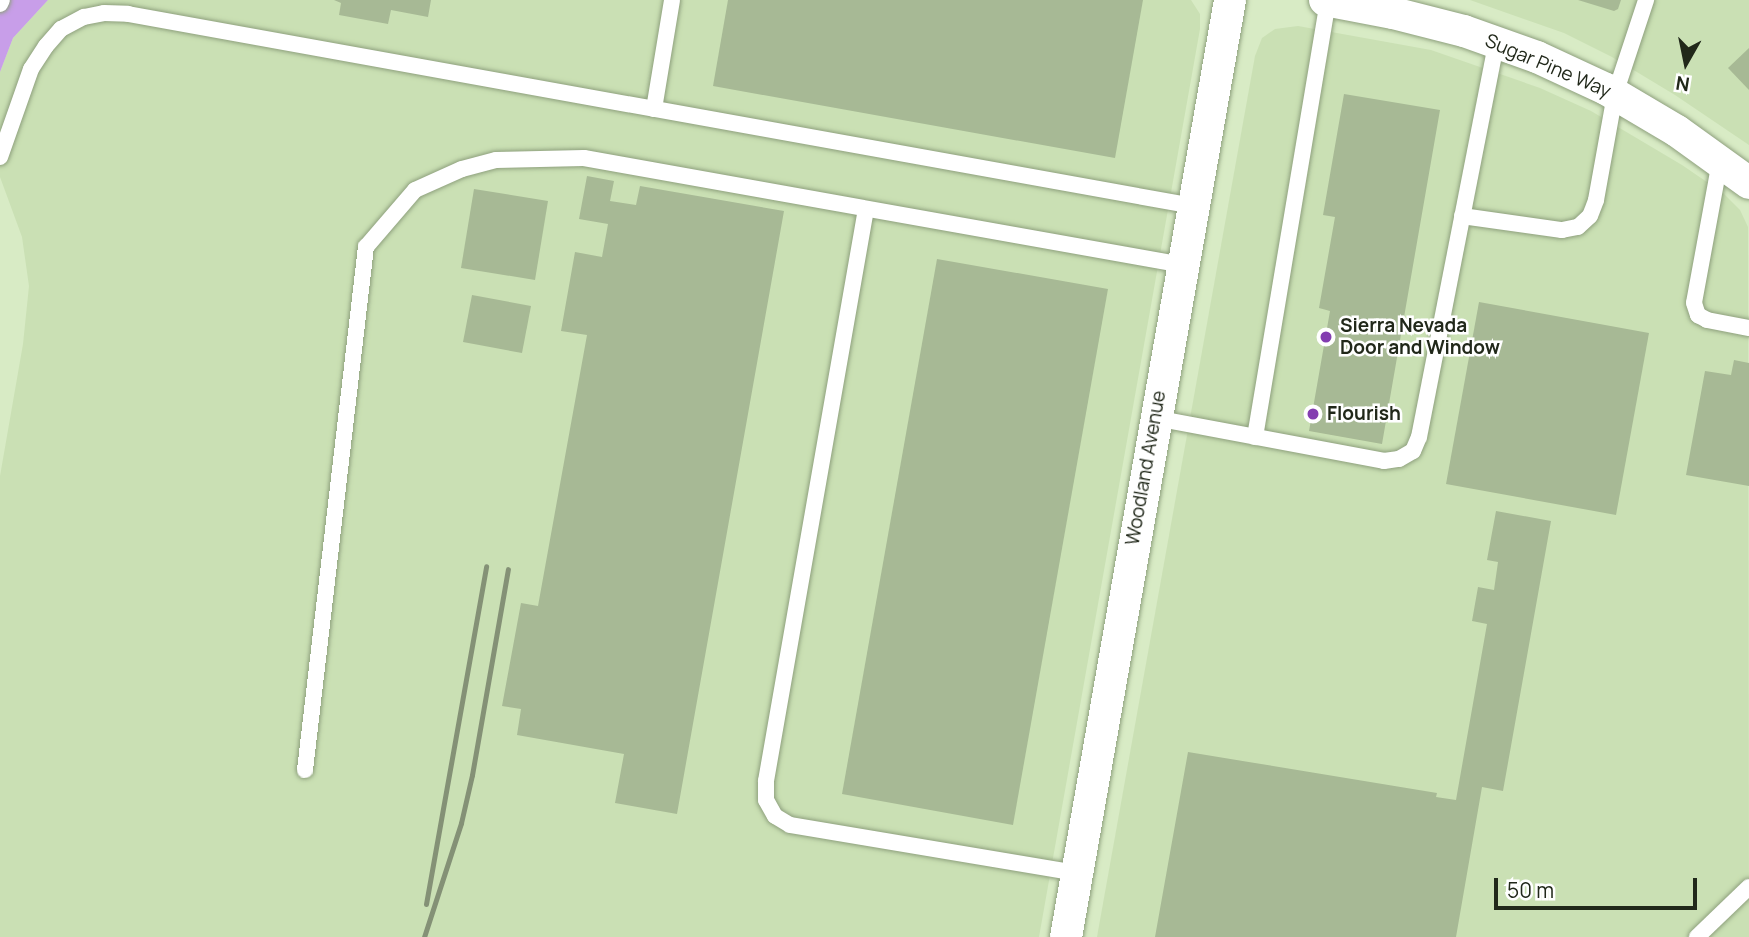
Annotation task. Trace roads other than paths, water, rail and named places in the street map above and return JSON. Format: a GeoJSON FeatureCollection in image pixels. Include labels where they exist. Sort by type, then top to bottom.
{"type":"FeatureCollection","features":[{"type":"Feature","properties":{"kind":"street","name":"Woodland Avenue"},"geometry":{"type":"LineString","coordinates":[[1066,937],[1230,0]]}},
{"type":"Feature","properties":{"kind":"street","name":"Sugar Pine Way"},"geometry":{"type":"LineString","coordinates":[[1326,0],[1393,13],[1538,57],[1615,94],[1677,131],[1749,183]]}},
{"type":"Feature","properties":{"kind":"lane"},"geometry":{"type":"LineString","coordinates":[[654,109],[673,0]]}},
{"type":"Feature","properties":{"kind":"lane"},"geometry":{"type":"LineString","coordinates":[[1255,437],[1326,0]]}},
{"type":"Feature","properties":{"kind":"lane"},"geometry":{"type":"LineString","coordinates":[[1462,216],[1562,230],[1578,227],[1590,216],[1596,200],[1615,94],[1646,0]]}},
{"type":"Feature","properties":{"kind":"lane"},"geometry":{"type":"LineString","coordinates":[[0,157],[31,69],[46,46],[61,29],[84,17],[104,13],[141,17],[1193,206]]}},
{"type":"Feature","properties":{"kind":"lane"},"geometry":{"type":"LineString","coordinates":[[1155,418],[1384,461],[1399,459],[1413,452],[1419,437],[1496,43]]}},
{"type":"Feature","properties":{"kind":"lane"},"geometry":{"type":"LineString","coordinates":[[305,770],[366,247],[415,190],[462,169],[496,160],[584,158],[1183,265]]}},
{"type":"Feature","properties":{"kind":"lane"},"geometry":{"type":"LineString","coordinates":[[1720,160],[1694,303],[1698,314],[1707,320],[1749,328]]}},
{"type":"Feature","properties":{"kind":"lane"},"geometry":{"type":"LineString","coordinates":[[866,209],[768,768],[765,800],[775,816],[790,825],[1077,873]]}},
{"type":"Feature","properties":{"kind":"lane"},"geometry":{"type":"LineString","coordinates":[[1697,937],[1749,887]]}},
{"type":"Feature","properties":{"kind":"railway"},"geometry":{"type":"LineString","coordinates":[[426,904],[486,566]]}},
{"type":"Feature","properties":{"kind":"railway"},"geometry":{"type":"LineString","coordinates":[[424,937],[461,823],[472,775],[508,569]]}},
{"type":"Feature","properties":{"kind":"place","name":"Sierra Nevada Door and Window"},"geometry":{"type":"Point","coordinates":[1326,337]}},
{"type":"Feature","properties":{"kind":"place","name":"Flourish"},"geometry":{"type":"Point","coordinates":[1313,414]}}]}
